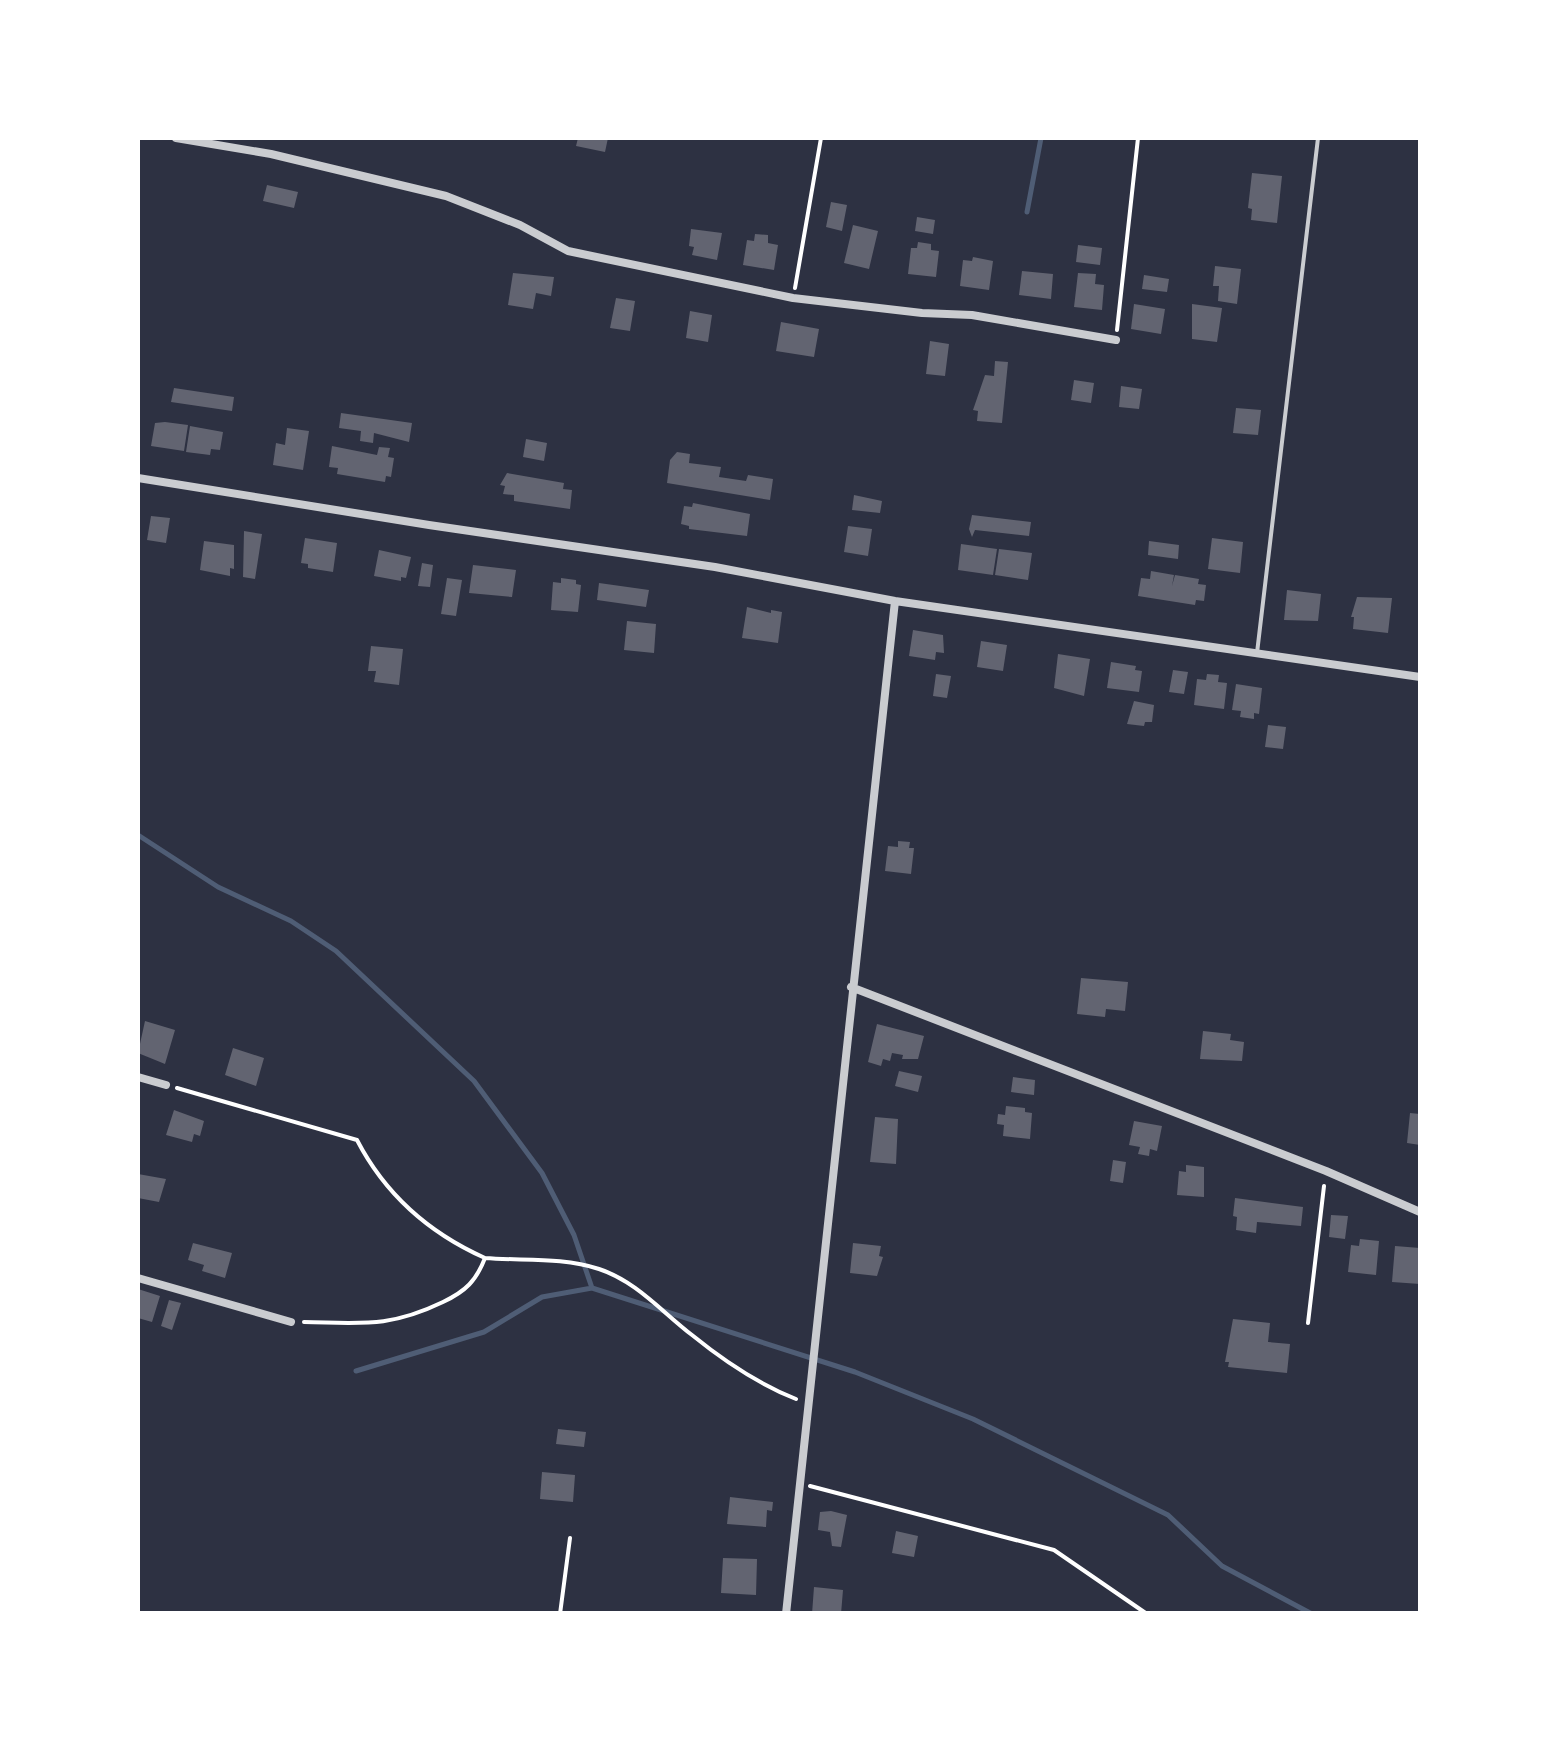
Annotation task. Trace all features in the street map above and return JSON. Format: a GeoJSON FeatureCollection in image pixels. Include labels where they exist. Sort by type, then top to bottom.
{"type":"FeatureCollection","features":[{"type":"Feature","properties":{"kind":"street"},"geometry":{"type":"LineString","coordinates":[[176,138],[271,154],[446,196],[520,225],[568,251],[793,298],[972,315],[1116,340]]}},
{"type":"Feature","properties":{"kind":"street"},"geometry":{"type":"LineString","coordinates":[[138,478],[429,526],[715,567],[894,601],[1420,677]]}},
{"type":"Feature","properties":{"kind":"street"},"geometry":{"type":"LineString","coordinates":[[786,1614],[894,601]]}},
{"type":"Feature","properties":{"kind":"street"},"geometry":{"type":"LineString","coordinates":[[851,986],[1326,1171],[1420,1212]]}},
{"type":"Feature","properties":{"kind":"street"},"geometry":{"type":"LineString","coordinates":[[138,1078],[166,1085]]}},
{"type":"Feature","properties":{"kind":"street"},"geometry":{"type":"LineString","coordinates":[[138,1278],[291,1322]]}},
{"type":"Feature","properties":{"kind":"lane"},"geometry":{"type":"LineString","coordinates":[[1256,653],[1318,138]]}},
{"type":"Feature","properties":{"kind":"path"},"geometry":{"type":"LineString","coordinates":[[793,298],[821,138]]}},
{"type":"Feature","properties":{"kind":"path"},"geometry":{"type":"LineString","coordinates":[[1116,340],[1138,138]]}},
{"type":"Feature","properties":{"kind":"path"},"geometry":{"type":"LineString","coordinates":[[166,1085],[357,1140],[368,1162],[410,1210],[450,1242],[485,1258],[571,1261],[598,1268],[649,1297],[690,1335],[741,1371],[769,1388],[810,1404]]}},
{"type":"Feature","properties":{"kind":"path"},"geometry":{"type":"LineString","coordinates":[[1308,1323],[1326,1171]]}},
{"type":"Feature","properties":{"kind":"path"},"geometry":{"type":"LineString","coordinates":[[291,1322],[378,1324],[410,1318],[462,1292],[478,1278],[485,1258]]}},
{"type":"Feature","properties":{"kind":"path"},"geometry":{"type":"LineString","coordinates":[[800,1484],[1054,1550],[1147,1614]]}},
{"type":"Feature","properties":{"kind":"path"},"geometry":{"type":"LineString","coordinates":[[560,1614],[570,1538]]}},
{"type":"Feature","properties":{"kind":"building"},"geometry":{"type":"Polygon","coordinates":[[[578,138],[608,138],[605,152],[576,146],[578,138]]]}},
{"type":"Feature","properties":{"kind":"building"},"geometry":{"type":"Polygon","coordinates":[[[1252,173],[1282,176],[1277,223],[1251,220],[1252,209],[1248,208],[1252,173]]]}},
{"type":"Feature","properties":{"kind":"building"},"geometry":{"type":"Polygon","coordinates":[[[267,185],[298,192],[294,208],[263,201],[267,185]]]}},
{"type":"Feature","properties":{"kind":"building"},"geometry":{"type":"Polygon","coordinates":[[[831,202],[847,205],[842,231],[826,227],[831,202]]]}},
{"type":"Feature","properties":{"kind":"building"},"geometry":{"type":"Polygon","coordinates":[[[917,217],[935,220],[933,234],[915,231],[917,217]]]}},
{"type":"Feature","properties":{"kind":"building"},"geometry":{"type":"Polygon","coordinates":[[[853,225],[878,231],[869,269],[844,263],[853,225]]]}},
{"type":"Feature","properties":{"kind":"building"},"geometry":{"type":"Polygon","coordinates":[[[691,229],[722,233],[717,260],[692,255],[691,229]]]}},
{"type":"Feature","properties":{"kind":"building"},"geometry":{"type":"Polygon","coordinates":[[[755,234],[768,235],[768,243],[778,245],[774,270],[743,265],[747,240],[754,241],[755,234]]]}},
{"type":"Feature","properties":{"kind":"building"},"geometry":{"type":"Polygon","coordinates":[[[918,242],[931,244],[931,250],[939,251],[936,277],[908,274],[911,248],[917,248],[918,242]]]}},
{"type":"Feature","properties":{"kind":"building"},"geometry":{"type":"Polygon","coordinates":[[[1078,245],[1102,248],[1100,265],[1076,262],[1078,245]]]}},
{"type":"Feature","properties":{"kind":"building"},"geometry":{"type":"Polygon","coordinates":[[[973,257],[993,261],[989,290],[960,286],[963,260],[972,261],[973,257]]]}},
{"type":"Feature","properties":{"kind":"building"},"geometry":{"type":"Polygon","coordinates":[[[1215,266],[1241,269],[1237,304],[1218,301],[1219,286],[1213,286],[1215,266]]]}},
{"type":"Feature","properties":{"kind":"building"},"geometry":{"type":"Polygon","coordinates":[[[1022,271],[1053,274],[1051,299],[1019,295],[1022,271]]]}},
{"type":"Feature","properties":{"kind":"building"},"geometry":{"type":"Polygon","coordinates":[[[513,273],[554,277],[551,296],[536,293],[533,309],[508,305],[513,273]]]}},
{"type":"Feature","properties":{"kind":"building"},"geometry":{"type":"Polygon","coordinates":[[[1078,273],[1096,274],[1095,284],[1104,285],[1102,310],[1074,307],[1078,273]]]}},
{"type":"Feature","properties":{"kind":"building"},"geometry":{"type":"Polygon","coordinates":[[[1144,275],[1169,279],[1167,292],[1142,289],[1144,275]]]}},
{"type":"Feature","properties":{"kind":"building"},"geometry":{"type":"Polygon","coordinates":[[[616,298],[635,301],[630,331],[610,328],[616,298]]]}},
{"type":"Feature","properties":{"kind":"building"},"geometry":{"type":"Polygon","coordinates":[[[1134,304],[1165,309],[1161,334],[1131,329],[1134,304]]]}},
{"type":"Feature","properties":{"kind":"building"},"geometry":{"type":"Polygon","coordinates":[[[1192,304],[1222,308],[1217,342],[1192,339],[1192,304]]]}},
{"type":"Feature","properties":{"kind":"building"},"geometry":{"type":"Polygon","coordinates":[[[690,311],[712,315],[708,342],[686,338],[690,311]]]}},
{"type":"Feature","properties":{"kind":"building"},"geometry":{"type":"Polygon","coordinates":[[[781,322],[819,329],[814,357],[776,351],[781,322]]]}},
{"type":"Feature","properties":{"kind":"building"},"geometry":{"type":"Polygon","coordinates":[[[930,341],[949,344],[945,376],[926,374],[930,341]]]}},
{"type":"Feature","properties":{"kind":"building"},"geometry":{"type":"Polygon","coordinates":[[[995,361],[1008,362],[1002,423],[977,421],[978,411],[973,410],[985,375],[994,376],[995,361]]]}},
{"type":"Feature","properties":{"kind":"building"},"geometry":{"type":"Polygon","coordinates":[[[1074,380],[1094,383],[1091,403],[1071,400],[1074,380]]]}},
{"type":"Feature","properties":{"kind":"building"},"geometry":{"type":"Polygon","coordinates":[[[1121,386],[1142,389],[1139,409],[1119,407],[1121,386]]]}},
{"type":"Feature","properties":{"kind":"building"},"geometry":{"type":"Polygon","coordinates":[[[174,388],[234,397],[232,411],[171,402],[174,388]]]}},
{"type":"Feature","properties":{"kind":"building"},"geometry":{"type":"Polygon","coordinates":[[[1236,408],[1261,410],[1258,435],[1233,433],[1236,408]]]}},
{"type":"Feature","properties":{"kind":"building"},"geometry":{"type":"Polygon","coordinates":[[[341,413],[412,423],[409,442],[374,433],[373,443],[360,441],[361,431],[339,428],[341,413]]]}},
{"type":"Feature","properties":{"kind":"building"},"geometry":{"type":"Polygon","coordinates":[[[155,423],[188,425],[184,451],[151,446],[155,423]]]}},
{"type":"Feature","properties":{"kind":"building"},"geometry":{"type":"Polygon","coordinates":[[[190,426],[223,432],[220,450],[211,449],[210,455],[186,452],[190,426]]]}},
{"type":"Feature","properties":{"kind":"building"},"geometry":{"type":"Polygon","coordinates":[[[287,428],[309,431],[303,470],[273,465],[276,443],[285,445],[287,428]]]}},
{"type":"Feature","properties":{"kind":"building"},"geometry":{"type":"Polygon","coordinates":[[[526,439],[547,443],[544,461],[523,457],[526,439]]]}},
{"type":"Feature","properties":{"kind":"building"},"geometry":{"type":"Polygon","coordinates":[[[332,446],[377,455],[379,447],[390,448],[388,457],[394,458],[391,477],[386,476],[385,482],[337,474],[338,468],[329,467],[332,446]]]}},
{"type":"Feature","properties":{"kind":"building"},"geometry":{"type":"Polygon","coordinates":[[[677,452],[690,454],[689,463],[721,467],[719,477],[746,481],[748,475],[773,479],[770,500],[667,483],[670,460],[677,452]]]}},
{"type":"Feature","properties":{"kind":"building"},"geometry":{"type":"Polygon","coordinates":[[[507,473],[564,483],[563,489],[572,490],[570,509],[514,501],[514,495],[503,494],[505,486],[500,485],[507,473]]]}},
{"type":"Feature","properties":{"kind":"building"},"geometry":{"type":"Polygon","coordinates":[[[854,495],[882,501],[880,513],[852,510],[854,495]]]}},
{"type":"Feature","properties":{"kind":"building"},"geometry":{"type":"Polygon","coordinates":[[[693,503],[750,514],[747,536],[689,529],[681,524],[684,506],[692,507],[693,503]]]}},
{"type":"Feature","properties":{"kind":"building"},"geometry":{"type":"Polygon","coordinates":[[[972,515],[1031,522],[1029,536],[975,530],[972,537],[972,515]]]}},
{"type":"Feature","properties":{"kind":"building"},"geometry":{"type":"Polygon","coordinates":[[[151,516],[170,518],[166,543],[147,540],[151,516]]]}},
{"type":"Feature","properties":{"kind":"building"},"geometry":{"type":"Polygon","coordinates":[[[848,526],[872,529],[868,556],[844,552],[848,526]]]}},
{"type":"Feature","properties":{"kind":"building"},"geometry":{"type":"Polygon","coordinates":[[[244,531],[262,534],[255,579],[243,577],[244,531]]]}},
{"type":"Feature","properties":{"kind":"building"},"geometry":{"type":"Polygon","coordinates":[[[305,538],[337,543],[333,572],[301,563],[305,538]]]}},
{"type":"Feature","properties":{"kind":"building"},"geometry":{"type":"Polygon","coordinates":[[[1212,538],[1243,542],[1240,573],[1208,569],[1212,538]]]}},
{"type":"Feature","properties":{"kind":"building"},"geometry":{"type":"Polygon","coordinates":[[[204,541],[234,545],[234,569],[230,568],[230,576],[200,570],[204,541]]]}},
{"type":"Feature","properties":{"kind":"building"},"geometry":{"type":"Polygon","coordinates":[[[1149,541],[1179,545],[1178,559],[1148,555],[1149,541]]]}},
{"type":"Feature","properties":{"kind":"building"},"geometry":{"type":"Polygon","coordinates":[[[961,544],[997,549],[993,575],[958,570],[961,544]]]}},
{"type":"Feature","properties":{"kind":"building"},"geometry":{"type":"Polygon","coordinates":[[[999,549],[1032,553],[1028,580],[995,575],[999,549]]]}},
{"type":"Feature","properties":{"kind":"building"},"geometry":{"type":"Polygon","coordinates":[[[379,550],[411,557],[406,578],[401,577],[401,581],[374,576],[379,550]]]}},
{"type":"Feature","properties":{"kind":"building"},"geometry":{"type":"Polygon","coordinates":[[[422,563],[433,565],[430,587],[418,586],[422,563]]]}},
{"type":"Feature","properties":{"kind":"building"},"geometry":{"type":"Polygon","coordinates":[[[473,565],[516,570],[512,597],[469,593],[473,565]]]}},
{"type":"Feature","properties":{"kind":"building"},"geometry":{"type":"Polygon","coordinates":[[[1151,571],[1174,575],[1172,586],[1175,575],[1199,579],[1198,584],[1206,585],[1204,601],[1196,600],[1195,605],[1138,596],[1141,578],[1150,579],[1151,571]]]}},
{"type":"Feature","properties":{"kind":"building"},"geometry":{"type":"Polygon","coordinates":[[[447,578],[462,580],[456,616],[441,614],[447,578]]]}},
{"type":"Feature","properties":{"kind":"building"},"geometry":{"type":"Polygon","coordinates":[[[561,578],[576,580],[581,585],[578,612],[551,610],[553,582],[561,583],[561,578]]]}},
{"type":"Feature","properties":{"kind":"building"},"geometry":{"type":"Polygon","coordinates":[[[599,583],[649,590],[646,607],[597,600],[599,583]]]}},
{"type":"Feature","properties":{"kind":"building"},"geometry":{"type":"Polygon","coordinates":[[[1287,590],[1321,594],[1318,621],[1284,620],[1287,590]]]}},
{"type":"Feature","properties":{"kind":"building"},"geometry":{"type":"Polygon","coordinates":[[[1357,597],[1392,598],[1388,633],[1353,629],[1351,617],[1357,597]]]}},
{"type":"Feature","properties":{"kind":"building"},"geometry":{"type":"Polygon","coordinates":[[[747,607],[782,612],[778,643],[742,638],[747,607]]]}},
{"type":"Feature","properties":{"kind":"building"},"geometry":{"type":"Polygon","coordinates":[[[627,621],[656,624],[654,653],[624,650],[627,621]]]}},
{"type":"Feature","properties":{"kind":"building"},"geometry":{"type":"Polygon","coordinates":[[[913,630],[943,635],[944,653],[936,652],[935,660],[909,656],[913,630]]]}},
{"type":"Feature","properties":{"kind":"building"},"geometry":{"type":"Polygon","coordinates":[[[981,641],[1007,645],[1003,671],[977,667],[981,641]]]}},
{"type":"Feature","properties":{"kind":"building"},"geometry":{"type":"Polygon","coordinates":[[[371,646],[403,649],[399,685],[374,682],[376,671],[368,671],[371,646]]]}},
{"type":"Feature","properties":{"kind":"building"},"geometry":{"type":"Polygon","coordinates":[[[1058,654],[1090,659],[1084,696],[1054,688],[1058,654]]]}},
{"type":"Feature","properties":{"kind":"building"},"geometry":{"type":"Polygon","coordinates":[[[1111,662],[1136,666],[1135,670],[1142,671],[1139,692],[1107,688],[1111,662]]]}},
{"type":"Feature","properties":{"kind":"building"},"geometry":{"type":"Polygon","coordinates":[[[1173,670],[1188,672],[1184,694],[1169,692],[1173,670]]]}},
{"type":"Feature","properties":{"kind":"building"},"geometry":{"type":"Polygon","coordinates":[[[936,674],[951,676],[947,698],[933,696],[936,674]]]}},
{"type":"Feature","properties":{"kind":"building"},"geometry":{"type":"Polygon","coordinates":[[[1207,674],[1219,675],[1218,682],[1227,683],[1224,709],[1194,705],[1197,679],[1206,680],[1207,674]]]}},
{"type":"Feature","properties":{"kind":"building"},"geometry":{"type":"Polygon","coordinates":[[[1236,684],[1262,688],[1259,714],[1254,713],[1254,719],[1240,717],[1241,711],[1232,710],[1236,684]]]}},
{"type":"Feature","properties":{"kind":"building"},"geometry":{"type":"Polygon","coordinates":[[[1134,701],[1154,705],[1152,722],[1145,722],[1144,726],[1127,724],[1134,701]]]}},
{"type":"Feature","properties":{"kind":"building"},"geometry":{"type":"Polygon","coordinates":[[[1268,725],[1286,727],[1283,749],[1265,747],[1268,725]]]}},
{"type":"Feature","properties":{"kind":"building"},"geometry":{"type":"Polygon","coordinates":[[[898,841],[910,842],[909,848],[914,848],[911,874],[885,871],[888,846],[898,847],[898,841]]]}},
{"type":"Feature","properties":{"kind":"building"},"geometry":{"type":"Polygon","coordinates":[[[1081,978],[1128,982],[1125,1011],[1106,1009],[1105,1017],[1077,1014],[1081,978]]]}},
{"type":"Feature","properties":{"kind":"building"},"geometry":{"type":"Polygon","coordinates":[[[145,1021],[175,1030],[165,1064],[138,1053],[145,1021]]]}},
{"type":"Feature","properties":{"kind":"building"},"geometry":{"type":"Polygon","coordinates":[[[877,1024],[924,1036],[918,1059],[902,1059],[903,1055],[892,1053],[890,1061],[883,1059],[881,1066],[868,1062],[877,1024]]]}},
{"type":"Feature","properties":{"kind":"building"},"geometry":{"type":"Polygon","coordinates":[[[1203,1031],[1231,1034],[1230,1040],[1244,1042],[1242,1061],[1200,1059],[1203,1031]]]}},
{"type":"Feature","properties":{"kind":"building"},"geometry":{"type":"Polygon","coordinates":[[[233,1048],[264,1058],[256,1086],[225,1075],[233,1048]]]}},
{"type":"Feature","properties":{"kind":"building"},"geometry":{"type":"Polygon","coordinates":[[[899,1071],[922,1076],[918,1092],[895,1086],[899,1071]]]}},
{"type":"Feature","properties":{"kind":"building"},"geometry":{"type":"Polygon","coordinates":[[[1013,1077],[1035,1080],[1034,1095],[1011,1092],[1013,1077]]]}},
{"type":"Feature","properties":{"kind":"building"},"geometry":{"type":"Polygon","coordinates":[[[1006,1106],[1025,1108],[1025,1112],[1032,1113],[1030,1139],[1003,1136],[1004,1125],[997,1124],[998,1114],[1005,1115],[1006,1106]]]}},
{"type":"Feature","properties":{"kind":"building"},"geometry":{"type":"Polygon","coordinates":[[[174,1110],[204,1121],[200,1136],[194,1134],[192,1142],[166,1135],[174,1110]]]}},
{"type":"Feature","properties":{"kind":"building"},"geometry":{"type":"Polygon","coordinates":[[[1410,1113],[1420,1114],[1420,1145],[1407,1143],[1410,1113]]]}},
{"type":"Feature","properties":{"kind":"building"},"geometry":{"type":"Polygon","coordinates":[[[875,1117],[898,1119],[896,1164],[870,1162],[875,1117]]]}},
{"type":"Feature","properties":{"kind":"building"},"geometry":{"type":"Polygon","coordinates":[[[1134,1121],[1162,1126],[1157,1151],[1150,1149],[1149,1156],[1138,1154],[1140,1147],[1129,1145],[1134,1121]]]}},
{"type":"Feature","properties":{"kind":"building"},"geometry":{"type":"Polygon","coordinates":[[[1113,1160],[1126,1162],[1123,1183],[1110,1181],[1113,1160]]]}},
{"type":"Feature","properties":{"kind":"building"},"geometry":{"type":"Polygon","coordinates":[[[1186,1165],[1204,1167],[1204,1197],[1177,1195],[1179,1171],[1186,1172],[1186,1165]]]}},
{"type":"Feature","properties":{"kind":"building"},"geometry":{"type":"Polygon","coordinates":[[[138,1174],[166,1179],[159,1202],[138,1198],[138,1174]]]}},
{"type":"Feature","properties":{"kind":"building"},"geometry":{"type":"Polygon","coordinates":[[[1235,1198],[1303,1207],[1301,1226],[1257,1222],[1256,1233],[1236,1230],[1235,1198]]]}},
{"type":"Feature","properties":{"kind":"building"},"geometry":{"type":"Polygon","coordinates":[[[1331,1215],[1348,1216],[1345,1239],[1329,1237],[1331,1215]]]}},
{"type":"Feature","properties":{"kind":"building"},"geometry":{"type":"Polygon","coordinates":[[[1360,1239],[1379,1241],[1376,1275],[1348,1272],[1351,1245],[1359,1246],[1360,1239]]]}},
{"type":"Feature","properties":{"kind":"building"},"geometry":{"type":"Polygon","coordinates":[[[193,1243],[232,1253],[225,1278],[202,1271],[204,1265],[188,1260],[193,1243]]]}},
{"type":"Feature","properties":{"kind":"building"},"geometry":{"type":"Polygon","coordinates":[[[853,1243],[881,1246],[879,1256],[883,1257],[877,1276],[850,1273],[853,1243]]]}},
{"type":"Feature","properties":{"kind":"building"},"geometry":{"type":"Polygon","coordinates":[[[1395,1246],[1420,1248],[1420,1284],[1392,1282],[1395,1246]]]}},
{"type":"Feature","properties":{"kind":"building"},"geometry":{"type":"Polygon","coordinates":[[[138,1289],[160,1296],[152,1322],[138,1318],[138,1289]]]}},
{"type":"Feature","properties":{"kind":"building"},"geometry":{"type":"Polygon","coordinates":[[[169,1300],[181,1303],[172,1330],[161,1326],[169,1300]]]}},
{"type":"Feature","properties":{"kind":"building"},"geometry":{"type":"Polygon","coordinates":[[[1233,1319],[1270,1323],[1268,1342],[1290,1344],[1287,1373],[1228,1367],[1229,1362],[1225,1362],[1233,1319]]]}},
{"type":"Feature","properties":{"kind":"building"},"geometry":{"type":"Polygon","coordinates":[[[558,1429],[586,1432],[584,1447],[556,1444],[558,1429]]]}},
{"type":"Feature","properties":{"kind":"building"},"geometry":{"type":"Polygon","coordinates":[[[542,1472],[575,1475],[573,1502],[540,1499],[542,1472]]]}},
{"type":"Feature","properties":{"kind":"building"},"geometry":{"type":"Polygon","coordinates":[[[730,1497],[773,1502],[772,1511],[767,1510],[766,1527],[727,1524],[730,1497]]]}},
{"type":"Feature","properties":{"kind":"building"},"geometry":{"type":"Polygon","coordinates":[[[820,1512],[847,1515],[841,1547],[832,1546],[830,1532],[818,1530],[820,1512]]]}},
{"type":"Feature","properties":{"kind":"building"},"geometry":{"type":"Polygon","coordinates":[[[896,1531],[918,1536],[914,1557],[892,1553],[896,1531]]]}},
{"type":"Feature","properties":{"kind":"building"},"geometry":{"type":"Polygon","coordinates":[[[723,1558],[757,1559],[756,1595],[721,1593],[723,1558]]]}},
{"type":"Feature","properties":{"kind":"building"},"geometry":{"type":"Polygon","coordinates":[[[814,1587],[843,1590],[841,1614],[812,1614],[814,1587]]]}},
{"type":"Feature","properties":{"kind":"waterway"},"geometry":{"type":"LineString","coordinates":[[1027,212],[1041,138]]}},
{"type":"Feature","properties":{"kind":"waterway"},"geometry":{"type":"LineString","coordinates":[[138,835],[218,887],[291,921],[336,951],[474,1081],[542,1173],[574,1235],[592,1288],[855,1372],[973,1419],[1168,1515],[1222,1566],[1312,1614]]}},
{"type":"Feature","properties":{"kind":"waterway"},"geometry":{"type":"LineString","coordinates":[[356,1371],[484,1332],[542,1297],[592,1288]]}}]}
